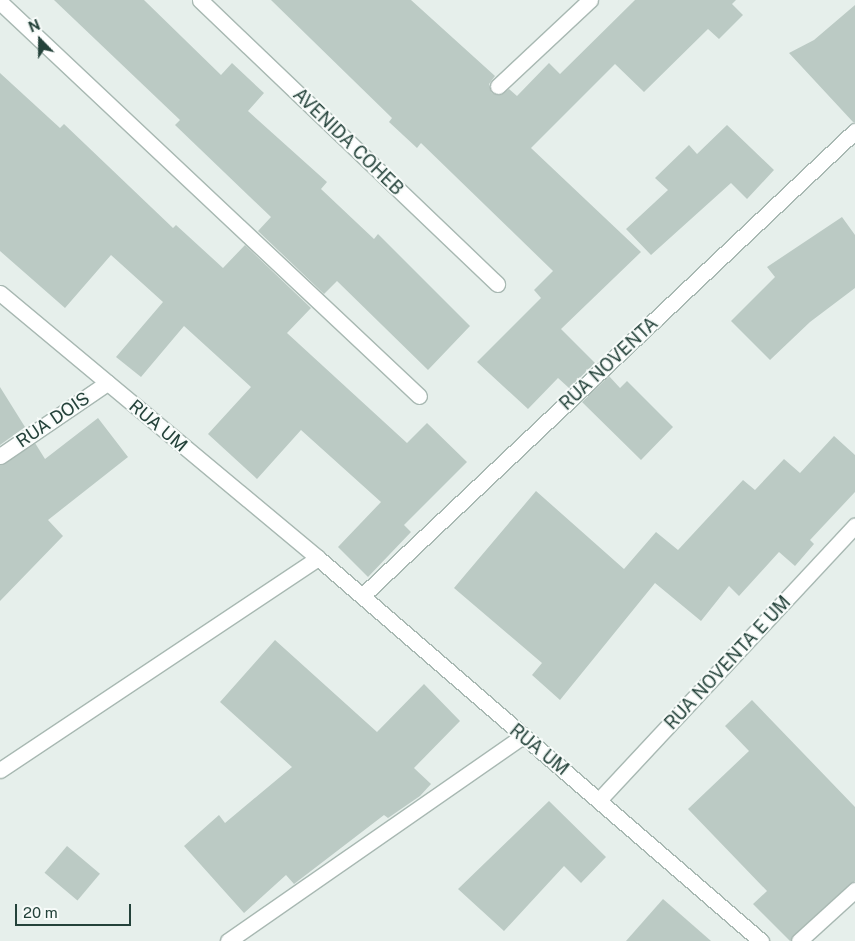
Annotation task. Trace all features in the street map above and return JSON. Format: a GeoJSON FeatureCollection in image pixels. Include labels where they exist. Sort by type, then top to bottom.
{"type":"FeatureCollection","features":[{"type":"Feature","properties":{"kind":"street","name":"AVENIDA COHEB"},"geometry":{"type":"LineString","coordinates":[[200,0],[497,284]]}},
{"type":"Feature","properties":{"kind":"street"},"geometry":{"type":"LineString","coordinates":[[498,86],[590,0]]}},
{"type":"Feature","properties":{"kind":"street"},"geometry":{"type":"LineString","coordinates":[[0,2],[419,396]]}},
{"type":"Feature","properties":{"kind":"street","name":"RUA NOVENTA"},"geometry":{"type":"LineString","coordinates":[[362,596],[855,131]]}},
{"type":"Feature","properties":{"kind":"street","name":"RUA UM"},"geometry":{"type":"LineString","coordinates":[[0,293],[318,558],[522,737],[600,799],[761,941]]}},
{"type":"Feature","properties":{"kind":"street","name":"RUA DOIS"},"geometry":{"type":"LineString","coordinates":[[0,456],[107,383]]}},
{"type":"Feature","properties":{"kind":"street","name":"RUA NOVENTA E UM"},"geometry":{"type":"LineString","coordinates":[[600,799],[855,526]]}},
{"type":"Feature","properties":{"kind":"street"},"geometry":{"type":"LineString","coordinates":[[0,770],[318,558]]}},
{"type":"Feature","properties":{"kind":"street"},"geometry":{"type":"LineString","coordinates":[[228,941],[522,737]]}},
{"type":"Feature","properties":{"kind":"street"},"geometry":{"type":"LineString","coordinates":[[799,941],[855,890]]}},
{"type":"Feature","properties":{"kind":"building"},"geometry":{"type":"Polygon","coordinates":[[[54,0],[144,0],[221,75],[232,63],[264,93],[248,111],[327,182],[321,189],[374,239],[378,234],[470,326],[428,370],[337,281],[324,294],[258,231],[271,217],[175,125],[180,120],[54,0]]]}},
{"type":"Feature","properties":{"kind":"building"},"geometry":{"type":"Polygon","coordinates":[[[271,0],[411,0],[495,76],[489,84],[492,93],[501,95],[509,89],[517,96],[549,63],[560,74],[635,0],[736,0],[732,4],[743,15],[719,39],[708,29],[644,92],[615,64],[531,148],[641,252],[561,329],[595,363],[569,388],[558,378],[528,409],[477,362],[541,298],[534,290],[553,271],[421,143],[417,148],[389,122],[392,118],[271,0]]]}},
{"type":"Feature","properties":{"kind":"building"},"geometry":{"type":"Polygon","coordinates":[[[855,5],[855,122],[853,122],[789,53],[814,40],[855,5]]]}},
{"type":"Feature","properties":{"kind":"building"},"geometry":{"type":"Polygon","coordinates":[[[0,73],[60,128],[64,124],[173,228],[176,225],[223,268],[245,245],[311,308],[287,333],[407,443],[427,423],[467,462],[404,525],[411,532],[368,577],[338,547],[381,502],[301,430],[257,479],[208,434],[251,387],[184,326],[141,377],[116,357],[163,302],[111,255],[65,308],[0,251],[0,73]]]}},
{"type":"Feature","properties":{"kind":"building"},"geometry":{"type":"Polygon","coordinates":[[[727,125],[774,170],[747,199],[731,183],[651,255],[626,229],[668,190],[655,178],[689,145],[697,154],[727,125]]]}},
{"type":"Feature","properties":{"kind":"building"},"geometry":{"type":"Polygon","coordinates":[[[842,217],[855,235],[855,288],[810,322],[770,360],[731,321],[775,277],[767,267],[842,217]]]}},
{"type":"Feature","properties":{"kind":"building"},"geometry":{"type":"Polygon","coordinates":[[[609,376],[620,388],[627,381],[673,427],[641,460],[582,402],[609,376]]]}},
{"type":"Feature","properties":{"kind":"building"},"geometry":{"type":"Polygon","coordinates":[[[0,387],[25,427],[0,445],[0,387]]]}},
{"type":"Feature","properties":{"kind":"building"},"geometry":{"type":"Polygon","coordinates":[[[98,418],[128,457],[48,520],[63,536],[0,601],[0,465],[35,443],[45,459],[98,418]]]}},
{"type":"Feature","properties":{"kind":"building"},"geometry":{"type":"Polygon","coordinates":[[[834,436],[855,455],[855,492],[810,540],[814,544],[795,566],[779,552],[739,596],[729,586],[701,621],[655,583],[560,700],[532,675],[542,663],[454,588],[536,491],[624,569],[656,532],[678,550],[743,480],[755,490],[784,459],[800,473],[834,436]]]}},
{"type":"Feature","properties":{"kind":"building"},"geometry":{"type":"Polygon","coordinates":[[[275,640],[377,732],[424,684],[460,721],[414,768],[431,784],[420,796],[388,818],[384,815],[294,884],[286,875],[244,913],[184,846],[219,815],[225,823],[292,767],[220,702],[275,640]]]}},
{"type":"Feature","properties":{"kind":"building"},"geometry":{"type":"Polygon","coordinates":[[[752,700],[855,807],[855,881],[790,941],[753,904],[767,891],[688,809],[749,751],[725,726],[752,700]]]}},
{"type":"Feature","properties":{"kind":"building"},"geometry":{"type":"Polygon","coordinates":[[[549,801],[606,857],[581,883],[564,866],[504,931],[458,889],[549,801]]]}},
{"type":"Feature","properties":{"kind":"building"},"geometry":{"type":"Polygon","coordinates":[[[67,846],[100,874],[77,900],[45,873],[67,846]]]}},
{"type":"Feature","properties":{"kind":"building"},"geometry":{"type":"Polygon","coordinates":[[[663,899],[711,941],[626,941],[663,899]]]}}]}
